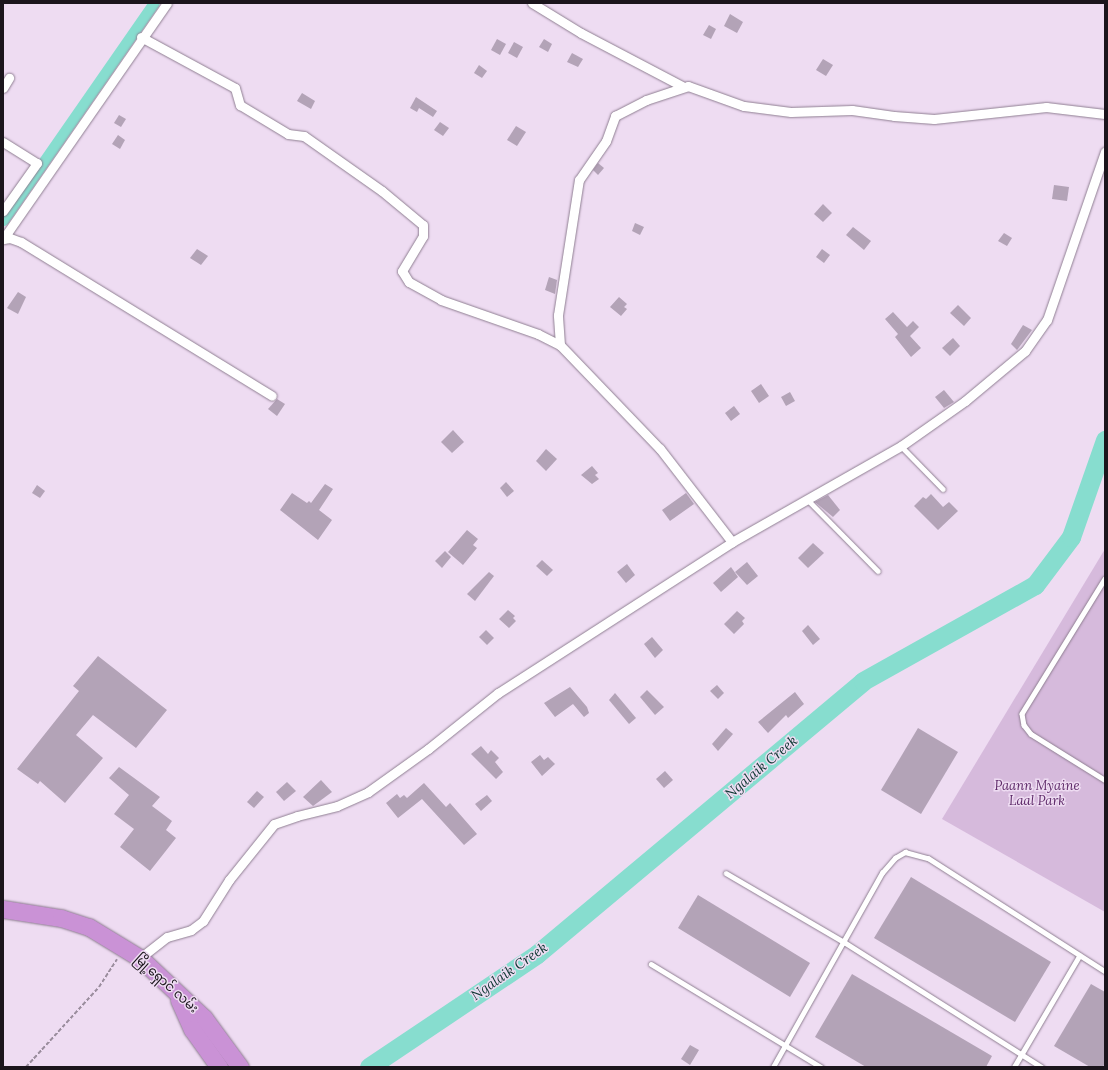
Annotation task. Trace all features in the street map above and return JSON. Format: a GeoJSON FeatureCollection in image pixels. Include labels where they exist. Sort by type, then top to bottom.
{"type":"FeatureCollection","features":[{"type":"Feature","properties":{"kind":"highway","name":"မြို့ရှောင် လမ်း"},"geometry":{"type":"LineString","coordinates":[[3,909],[60,918],[89,927],[140,958],[178,996],[204,1018],[240,1067]]}},
{"type":"Feature","properties":{"kind":"highway"},"geometry":{"type":"LineString","coordinates":[[178,996],[192,1029],[219,1067]]}},
{"type":"Feature","properties":{"kind":"street"},"geometry":{"type":"LineString","coordinates":[[3,239],[166,3]]}},
{"type":"Feature","properties":{"kind":"street"},"geometry":{"type":"LineString","coordinates":[[532,3],[581,33],[682,86],[694,87],[744,106],[791,112],[852,110],[894,116],[934,119],[1046,107],[1105,114]]}},
{"type":"Feature","properties":{"kind":"street"},"geometry":{"type":"LineString","coordinates":[[142,37],[235,88],[240,105],[288,134],[304,136],[382,191],[423,224],[424,236],[402,271],[409,282],[441,300],[538,334],[560,345],[660,449],[732,542]]}},
{"type":"Feature","properties":{"kind":"street"},"geometry":{"type":"LineString","coordinates":[[3,88],[8,78]]}},
{"type":"Feature","properties":{"kind":"street"},"geometry":{"type":"LineString","coordinates":[[560,345],[558,315],[579,180],[606,141],[615,116],[628,108],[682,86]]}},
{"type":"Feature","properties":{"kind":"street"},"geometry":{"type":"LineString","coordinates":[[3,142],[37,163],[3,211]]}},
{"type":"Feature","properties":{"kind":"street"},"geometry":{"type":"LineString","coordinates":[[140,958],[167,937],[191,930],[203,921],[229,880],[274,824],[285,819],[337,806],[368,792],[428,749],[498,693],[732,542],[901,446],[965,401],[1025,351],[1039,334],[1053,306],[1105,152]]}},
{"type":"Feature","properties":{"kind":"street"},"geometry":{"type":"LineString","coordinates":[[3,239],[10,238],[21,242],[272,396]]}},
{"type":"Feature","properties":{"kind":"lane"},"geometry":{"type":"LineString","coordinates":[[901,446],[943,489]]}},
{"type":"Feature","properties":{"kind":"lane"},"geometry":{"type":"LineString","coordinates":[[807,499],[878,571]]}},
{"type":"Feature","properties":{"kind":"lane"},"geometry":{"type":"LineString","coordinates":[[1105,579],[1022,714],[1024,725],[1031,734],[1105,780]]}},
{"type":"Feature","properties":{"kind":"lane"},"geometry":{"type":"LineString","coordinates":[[774,1067],[882,873],[895,858],[905,852],[928,858],[1079,956],[1105,971]]}},
{"type":"Feature","properties":{"kind":"lane"},"geometry":{"type":"LineString","coordinates":[[726,873],[844,942],[1042,1067]]}},
{"type":"Feature","properties":{"kind":"lane"},"geometry":{"type":"LineString","coordinates":[[1014,1067],[1079,956]]}},
{"type":"Feature","properties":{"kind":"lane"},"geometry":{"type":"LineString","coordinates":[[651,964],[821,1067]]}},
{"type":"Feature","properties":{"kind":"path"},"geometry":{"type":"LineString","coordinates":[[26,1067],[99,987],[124,948]]}},
{"type":"Feature","properties":{"kind":"green space","name":"Paann Myaine Laal Park"},"geometry":{"type":"Polygon","coordinates":[[[1105,549],[1105,912],[942,819],[1105,549]]]}},
{"type":"Feature","properties":{"kind":"building"},"geometry":{"type":"Polygon","coordinates":[[[730,14],[743,22],[737,33],[724,26],[730,14]]]}},
{"type":"Feature","properties":{"kind":"building"},"geometry":{"type":"Polygon","coordinates":[[[709,25],[716,29],[711,39],[703,35],[709,25]]]}},
{"type":"Feature","properties":{"kind":"building"},"geometry":{"type":"Polygon","coordinates":[[[497,39],[506,44],[500,55],[491,50],[497,39]]]}},
{"type":"Feature","properties":{"kind":"building"},"geometry":{"type":"Polygon","coordinates":[[[544,39],[552,44],[548,52],[539,47],[544,39]]]}},
{"type":"Feature","properties":{"kind":"building"},"geometry":{"type":"Polygon","coordinates":[[[514,42],[523,47],[517,58],[508,53],[514,42]]]}},
{"type":"Feature","properties":{"kind":"building"},"geometry":{"type":"Polygon","coordinates":[[[572,53],[583,59],[578,67],[567,62],[572,53]]]}},
{"type":"Feature","properties":{"kind":"building"},"geometry":{"type":"Polygon","coordinates":[[[823,59],[833,65],[826,76],[816,70],[823,59]]]}},
{"type":"Feature","properties":{"kind":"building"},"geometry":{"type":"Polygon","coordinates":[[[479,65],[487,71],[482,78],[474,73],[479,65]]]}},
{"type":"Feature","properties":{"kind":"building"},"geometry":{"type":"Polygon","coordinates":[[[302,93],[315,101],[311,109],[297,101],[302,93]]]}},
{"type":"Feature","properties":{"kind":"building"},"geometry":{"type":"Polygon","coordinates":[[[416,97],[437,111],[433,117],[419,108],[417,112],[410,108],[416,97]]]}},
{"type":"Feature","properties":{"kind":"building"},"geometry":{"type":"Polygon","coordinates":[[[119,115],[126,119],[121,127],[114,123],[119,115]]]}},
{"type":"Feature","properties":{"kind":"building"},"geometry":{"type":"Polygon","coordinates":[[[440,122],[449,128],[443,136],[434,130],[440,122]]]}},
{"type":"Feature","properties":{"kind":"building"},"geometry":{"type":"Polygon","coordinates":[[[516,126],[526,132],[517,146],[507,140],[516,126]]]}},
{"type":"Feature","properties":{"kind":"building"},"geometry":{"type":"Polygon","coordinates":[[[118,135],[125,140],[120,149],[112,144],[118,135]]]}},
{"type":"Feature","properties":{"kind":"building"},"geometry":{"type":"Polygon","coordinates":[[[598,163],[604,168],[598,175],[593,170],[598,163]]]}},
{"type":"Feature","properties":{"kind":"building"},"geometry":{"type":"Polygon","coordinates":[[[1054,185],[1069,187],[1067,201],[1052,199],[1054,185]]]}},
{"type":"Feature","properties":{"kind":"building"},"geometry":{"type":"Polygon","coordinates":[[[823,204],[832,213],[823,222],[814,214],[823,204]]]}},
{"type":"Feature","properties":{"kind":"building"},"geometry":{"type":"Polygon","coordinates":[[[635,223],[644,227],[640,235],[632,231],[635,223]]]}},
{"type":"Feature","properties":{"kind":"building"},"geometry":{"type":"Polygon","coordinates":[[[853,227],[871,241],[864,250],[846,235],[853,227]]]}},
{"type":"Feature","properties":{"kind":"building"},"geometry":{"type":"Polygon","coordinates":[[[1004,233],[1012,238],[1007,246],[998,241],[1004,233]]]}},
{"type":"Feature","properties":{"kind":"building"},"geometry":{"type":"Polygon","coordinates":[[[197,249],[208,256],[201,265],[190,258],[197,249]]]}},
{"type":"Feature","properties":{"kind":"building"},"geometry":{"type":"Polygon","coordinates":[[[822,249],[830,255],[824,263],[816,257],[822,249]]]}},
{"type":"Feature","properties":{"kind":"building"},"geometry":{"type":"Polygon","coordinates":[[[549,277],[557,280],[555,294],[545,290],[549,277]]]}},
{"type":"Feature","properties":{"kind":"building"},"geometry":{"type":"Polygon","coordinates":[[[18,292],[26,297],[18,314],[7,308],[18,292]]]}},
{"type":"Feature","properties":{"kind":"building"},"geometry":{"type":"Polygon","coordinates":[[[619,297],[627,304],[624,307],[627,309],[621,316],[610,307],[619,297]]]}},
{"type":"Feature","properties":{"kind":"building"},"geometry":{"type":"Polygon","coordinates":[[[958,305],[971,318],[964,326],[950,313],[958,305]]]}},
{"type":"Feature","properties":{"kind":"building"},"geometry":{"type":"Polygon","coordinates":[[[893,312],[907,327],[913,321],[919,327],[910,336],[921,348],[911,357],[895,337],[898,334],[885,319],[893,312]]]}},
{"type":"Feature","properties":{"kind":"building"},"geometry":{"type":"Polygon","coordinates":[[[1023,325],[1032,330],[1017,350],[1011,344],[1023,325]]]}},
{"type":"Feature","properties":{"kind":"building"},"geometry":{"type":"Polygon","coordinates":[[[953,338],[960,346],[950,356],[942,348],[953,338]]]}},
{"type":"Feature","properties":{"kind":"building"},"geometry":{"type":"Polygon","coordinates":[[[761,384],[769,396],[759,403],[751,391],[761,384]]]}},
{"type":"Feature","properties":{"kind":"building"},"geometry":{"type":"Polygon","coordinates":[[[944,390],[954,402],[944,408],[935,397],[944,390]]]}},
{"type":"Feature","properties":{"kind":"building"},"geometry":{"type":"Polygon","coordinates":[[[790,392],[795,401],[786,406],[781,397],[790,392]]]}},
{"type":"Feature","properties":{"kind":"building"},"geometry":{"type":"Polygon","coordinates":[[[277,399],[285,404],[277,416],[268,409],[277,399]]]}},
{"type":"Feature","properties":{"kind":"building"},"geometry":{"type":"Polygon","coordinates":[[[734,406],[740,414],[731,421],[725,413],[734,406]]]}},
{"type":"Feature","properties":{"kind":"building"},"geometry":{"type":"Polygon","coordinates":[[[453,430],[464,442],[452,453],[441,442],[453,430]]]}},
{"type":"Feature","properties":{"kind":"building"},"geometry":{"type":"Polygon","coordinates":[[[546,449],[557,459],[546,471],[536,461],[546,449]]]}},
{"type":"Feature","properties":{"kind":"building"},"geometry":{"type":"Polygon","coordinates":[[[592,466],[598,473],[595,475],[599,479],[592,484],[581,475],[592,466]]]}},
{"type":"Feature","properties":{"kind":"building"},"geometry":{"type":"Polygon","coordinates":[[[506,482],[514,491],[507,497],[500,488],[506,482]]]}},
{"type":"Feature","properties":{"kind":"building"},"geometry":{"type":"Polygon","coordinates":[[[325,484],[333,489],[319,510],[332,520],[318,540],[280,510],[292,493],[307,503],[309,501],[311,503],[325,484]]]}},
{"type":"Feature","properties":{"kind":"building"},"geometry":{"type":"Polygon","coordinates":[[[37,485],[45,491],[40,498],[32,493],[37,485]]]}},
{"type":"Feature","properties":{"kind":"building"},"geometry":{"type":"Polygon","coordinates":[[[686,493],[694,504],[670,521],[662,510],[686,493]]]}},
{"type":"Feature","properties":{"kind":"building"},"geometry":{"type":"Polygon","coordinates":[[[931,494],[943,507],[949,502],[958,511],[938,530],[914,506],[923,497],[926,499],[931,494]]]}},
{"type":"Feature","properties":{"kind":"building"},"geometry":{"type":"Polygon","coordinates":[[[828,495],[840,510],[833,517],[815,502],[828,495]]]}},
{"type":"Feature","properties":{"kind":"building"},"geometry":{"type":"Polygon","coordinates":[[[467,530],[478,539],[473,545],[477,548],[463,565],[448,552],[467,530]]]}},
{"type":"Feature","properties":{"kind":"building"},"geometry":{"type":"Polygon","coordinates":[[[813,543],[824,553],[808,568],[798,558],[813,543]]]}},
{"type":"Feature","properties":{"kind":"building"},"geometry":{"type":"Polygon","coordinates":[[[445,551],[451,557],[442,568],[435,561],[445,551]]]}},
{"type":"Feature","properties":{"kind":"building"},"geometry":{"type":"Polygon","coordinates":[[[542,560],[553,570],[547,576],[536,566],[542,560]]]}},
{"type":"Feature","properties":{"kind":"building"},"geometry":{"type":"Polygon","coordinates":[[[747,562],[758,576],[747,585],[735,572],[747,562]]]}},
{"type":"Feature","properties":{"kind":"building"},"geometry":{"type":"Polygon","coordinates":[[[627,564],[635,575],[626,583],[617,572],[627,564]]]}},
{"type":"Feature","properties":{"kind":"building"},"geometry":{"type":"Polygon","coordinates":[[[731,567],[738,577],[721,592],[713,583],[731,567]]]}},
{"type":"Feature","properties":{"kind":"building"},"geometry":{"type":"Polygon","coordinates":[[[489,572],[494,576],[475,601],[467,594],[489,572]]]}},
{"type":"Feature","properties":{"kind":"building"},"geometry":{"type":"Polygon","coordinates":[[[508,610],[515,616],[513,618],[516,621],[509,628],[499,619],[508,610]]]}},
{"type":"Feature","properties":{"kind":"building"},"geometry":{"type":"Polygon","coordinates":[[[737,611],[745,618],[742,621],[744,624],[734,634],[724,624],[737,611]]]}},
{"type":"Feature","properties":{"kind":"building"},"geometry":{"type":"Polygon","coordinates":[[[808,625],[820,639],[813,645],[802,631],[808,625]]]}},
{"type":"Feature","properties":{"kind":"building"},"geometry":{"type":"Polygon","coordinates":[[[486,630],[494,638],[487,645],[479,637],[486,630]]]}},
{"type":"Feature","properties":{"kind":"building"},"geometry":{"type":"Polygon","coordinates":[[[652,637],[663,650],[655,658],[644,644],[652,637]]]}},
{"type":"Feature","properties":{"kind":"building"},"geometry":{"type":"Polygon","coordinates":[[[98,656],[167,710],[136,748],[93,715],[76,735],[103,758],[65,803],[40,781],[38,784],[17,769],[79,691],[73,686],[98,656]]]}},
{"type":"Feature","properties":{"kind":"building"},"geometry":{"type":"Polygon","coordinates":[[[717,685],[724,693],[718,699],[710,691],[717,685]]]}},
{"type":"Feature","properties":{"kind":"building"},"geometry":{"type":"Polygon","coordinates":[[[570,687],[587,707],[589,713],[584,717],[573,704],[555,717],[544,703],[570,687]]]}},
{"type":"Feature","properties":{"kind":"building"},"geometry":{"type":"Polygon","coordinates":[[[647,690],[664,707],[655,715],[640,697],[647,690]]]}},
{"type":"Feature","properties":{"kind":"building"},"geometry":{"type":"Polygon","coordinates":[[[795,692],[804,704],[788,718],[786,715],[768,733],[758,722],[795,692]]]}},
{"type":"Feature","properties":{"kind":"building"},"geometry":{"type":"Polygon","coordinates":[[[615,693],[636,718],[629,724],[609,700],[615,693]]]}},
{"type":"Feature","properties":{"kind":"building"},"geometry":{"type":"Polygon","coordinates":[[[726,728],[733,734],[718,751],[712,744],[726,728]]]}},
{"type":"Feature","properties":{"kind":"building"},"geometry":{"type":"Polygon","coordinates":[[[918,728],[958,752],[921,814],[881,790],[918,728]]]}},
{"type":"Feature","properties":{"kind":"building"},"geometry":{"type":"Polygon","coordinates":[[[481,746],[488,754],[491,750],[499,758],[495,762],[503,772],[496,779],[471,754],[481,746]]]}},
{"type":"Feature","properties":{"kind":"building"},"geometry":{"type":"Polygon","coordinates":[[[540,755],[544,760],[548,757],[555,764],[542,776],[531,762],[540,755]]]}},
{"type":"Feature","properties":{"kind":"building"},"geometry":{"type":"Polygon","coordinates":[[[119,767],[160,797],[152,806],[172,821],[166,830],[176,838],[150,871],[120,847],[134,829],[114,814],[129,795],[109,778],[119,767]]]}},
{"type":"Feature","properties":{"kind":"building"},"geometry":{"type":"Polygon","coordinates":[[[665,771],[673,780],[664,788],[656,779],[665,771]]]}},
{"type":"Feature","properties":{"kind":"building"},"geometry":{"type":"Polygon","coordinates":[[[321,780],[332,792],[313,806],[303,797],[321,780]]]}},
{"type":"Feature","properties":{"kind":"building"},"geometry":{"type":"Polygon","coordinates":[[[287,782],[296,791],[284,801],[276,792],[287,782]]]}},
{"type":"Feature","properties":{"kind":"building"},"geometry":{"type":"Polygon","coordinates":[[[424,783],[446,807],[450,803],[477,834],[464,845],[422,799],[398,818],[386,803],[397,794],[400,798],[404,795],[407,798],[424,783]]]}},
{"type":"Feature","properties":{"kind":"building"},"geometry":{"type":"Polygon","coordinates":[[[257,791],[264,797],[254,808],[247,802],[257,791]]]}},
{"type":"Feature","properties":{"kind":"building"},"geometry":{"type":"Polygon","coordinates":[[[487,795],[492,801],[481,811],[475,804],[487,795]]]}},
{"type":"Feature","properties":{"kind":"building"},"geometry":{"type":"Polygon","coordinates":[[[911,877],[1051,962],[1015,1022],[874,938],[911,877]]]}},
{"type":"Feature","properties":{"kind":"building"},"geometry":{"type":"Polygon","coordinates":[[[698,895],[810,963],[790,997],[678,928],[698,895]]]}},
{"type":"Feature","properties":{"kind":"building"},"geometry":{"type":"Polygon","coordinates":[[[852,974],[992,1056],[986,1067],[866,1067],[815,1037],[852,974]]]}},
{"type":"Feature","properties":{"kind":"building"},"geometry":{"type":"Polygon","coordinates":[[[1091,984],[1105,992],[1105,1063],[1103,1067],[1090,1067],[1054,1046],[1091,984]]]}},
{"type":"Feature","properties":{"kind":"building"},"geometry":{"type":"Polygon","coordinates":[[[690,1045],[699,1050],[690,1065],[681,1059],[690,1045]]]}},
{"type":"Feature","properties":{"kind":"waterway"},"geometry":{"type":"LineString","coordinates":[[3,220],[154,3]]}},
{"type":"Feature","properties":{"kind":"waterway","name":"Ngalaik Creek"},"geometry":{"type":"LineString","coordinates":[[369,1067],[537,954],[863,681],[1035,585],[1071,537],[1105,440]]}}]}
